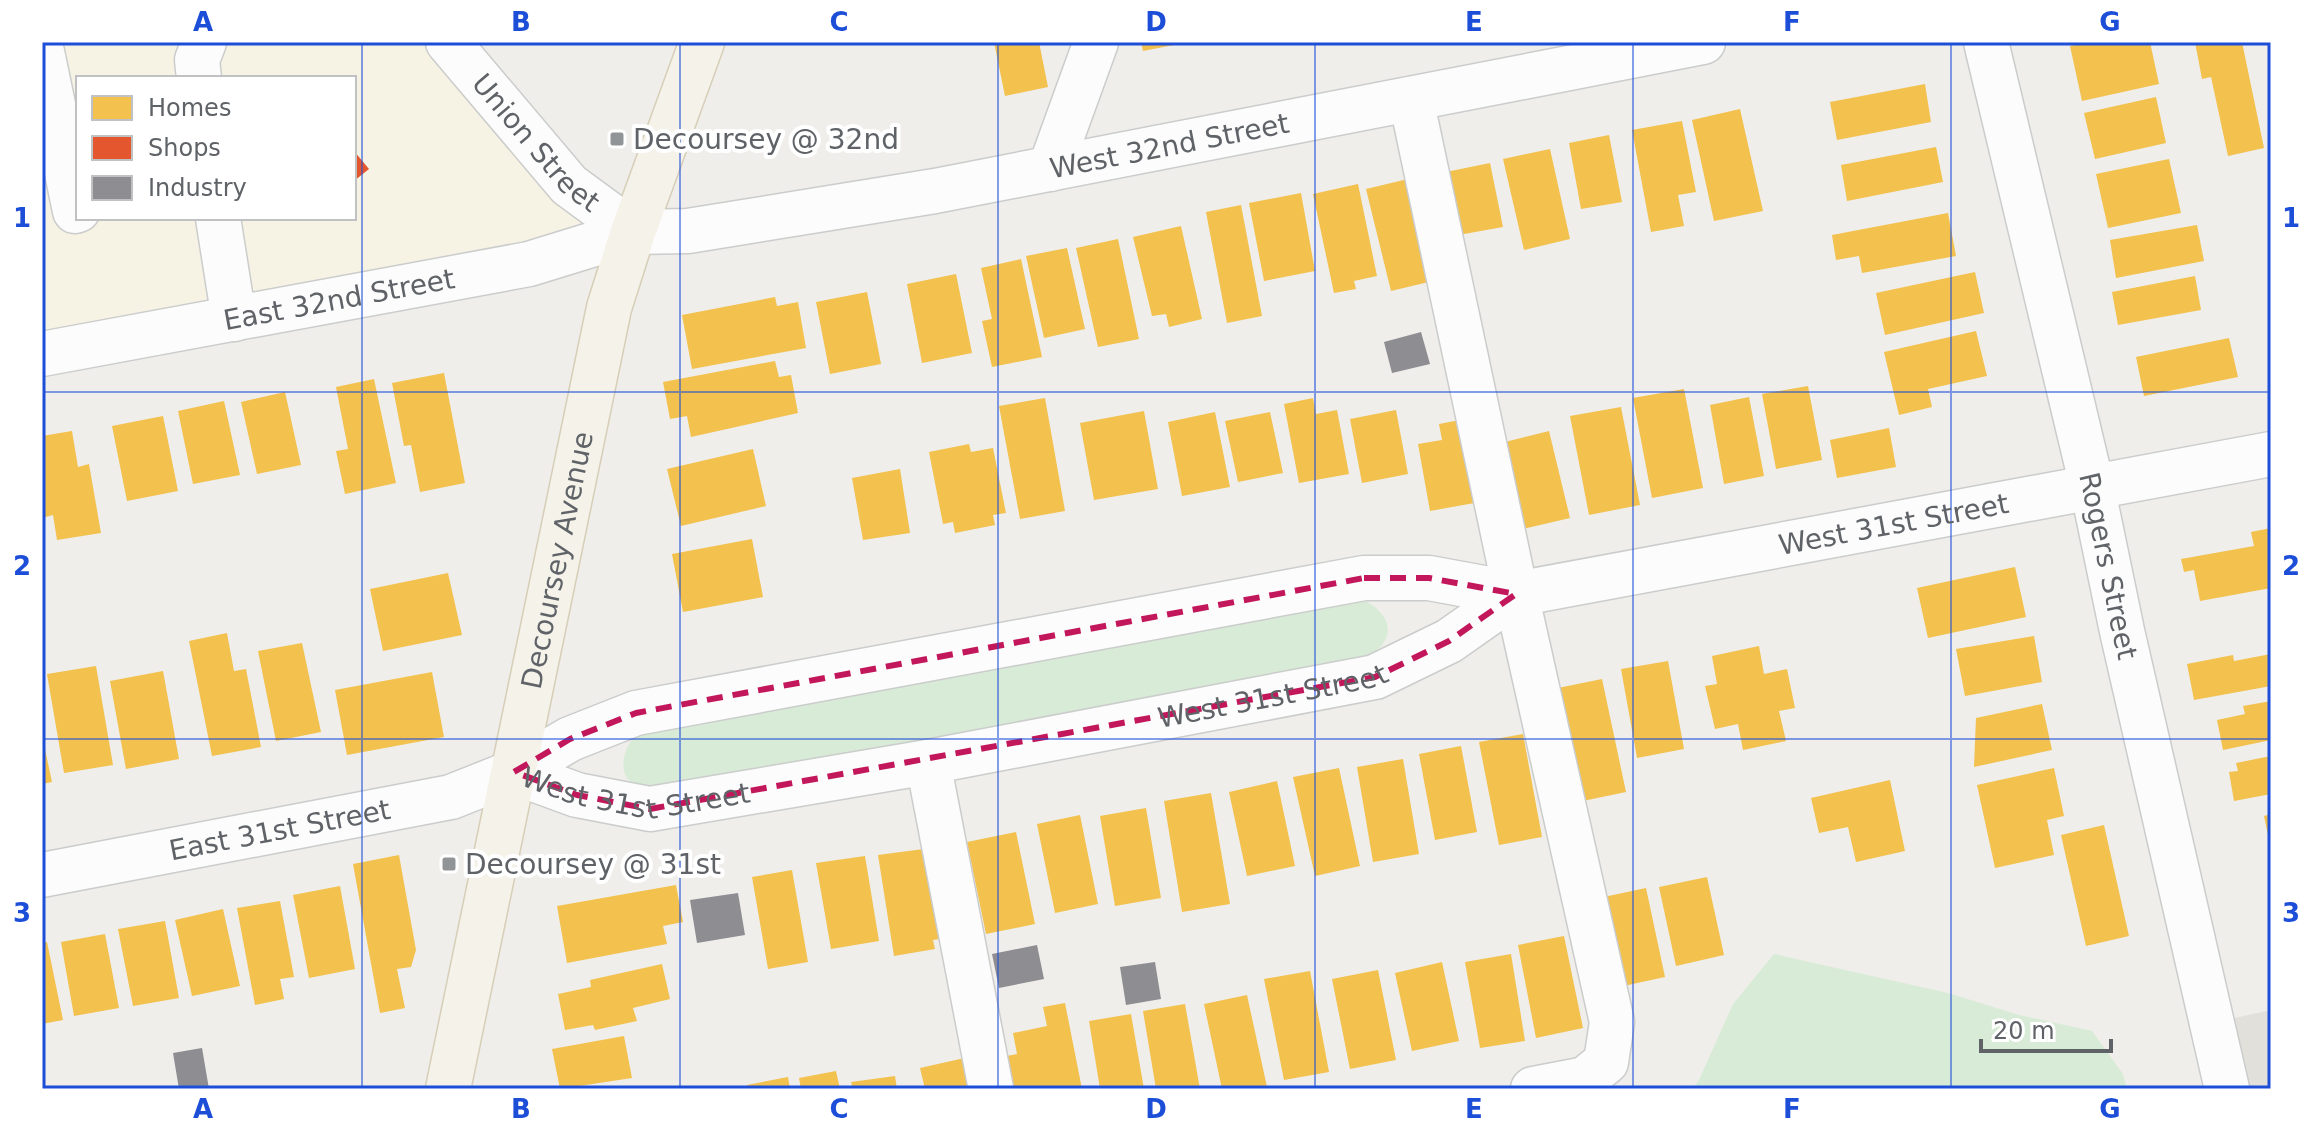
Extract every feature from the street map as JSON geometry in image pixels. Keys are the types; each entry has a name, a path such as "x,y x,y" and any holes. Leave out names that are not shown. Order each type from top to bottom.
{"main road":[{"name":"Decoursey Avenue","path":"448,1089 609,308 633,232 702,42"}],"street":[{"path":"199,76 197,60 204,42"},
{"name":"Union Street","path":"448,42 569,185 633,232"},
{"path":"1050,169 1096,42"},
{"name":"West 32nd Street","path":"633,232 688,231 935,191 1703,42"},
{"name":"Rogers Street","path":"1986,42 2092,486 2122,631 2227,1089"},
{"path":"42,52 76,211"},
{"path":"1411,99 1516,594 1612,1022 1606,1062 1585,1079 1533,1089"},
{"path":"218,220 234,319"},
{"name":"East 32nd Street","path":"42,354 529,264 633,232"},
{"name":"West 31st Street","path":"514,772 570,739 636,713 1364,578 1429,578 1516,594 2271,454"},
{"name":"West 31st Street","path":"514,772 577,795 650,809 928,762 1375,677 1449,641 1516,594"},
{"path":"928,762 991,1089"},
{"name":"East 31st Street","path":"42,875 451,797 514,772"}],"highlighted area":[{"path":"1364,578 1429,578 1516,594 1449,641 1375,677 650,809 577,795 514,772 570,739 636,713"}],"shaded area":[{"path":"42,42 448,42 633,232 42,354"},
{"path":"2271,1010 2271,1089 2227,1089 2212,1023"}],"green space":[{"path":"1360,598 1381,612 1388,629 1382,646 1361,660 665,790 633,783 625,774 626,751 631,741 647,729"},
{"path":"1774,954 1948,993 2019,1015 2092,1031 2123,1074 2127,1089 1692,1089 1733,1004"}],"building: Homes":[{"path":"994,42 1039,42 1048,87 1005,96"},
{"path":"1141,42 1184,42 1184,43 1143,51"},
{"path":"2090,42 2150,42 2159,84 2082,101 2070,46"},
{"path":"2195,42 2242,42 2264,148 2228,156 2211,77 2202,79"},
{"path":"1925,84 1931,122 1837,140 1830,102"},
{"path":"2156,97 2166,143 2095,159 2084,113"},
{"path":"1740,109 1763,211 1714,221 1692,120"},
{"path":"1682,121 1696,192 1678,195 1684,226 1651,232 1632,130"},
{"path":"1609,135 1622,202 1581,209 1569,143"},
{"path":"1936,147 1943,182 1847,201 1841,165"},
{"path":"1550,149 1570,239 1524,250 1503,159"},
{"path":"2169,159 2181,213 2108,228 2096,174"},
{"path":"1490,163 1503,227 1453,236 1441,173"},
{"path":"1412,178 1437,280 1391,291 1366,189"},
{"path":"1358,184 1377,276 1354,281 1356,289 1334,293 1313,194"},
{"path":"1301,193 1315,271 1264,281 1249,203"},
{"path":"1241,205 1262,316 1227,323 1206,212"},
{"path":"1948,213 1956,256 1862,273 1859,256 1836,260 1832,235"},
{"path":"2197,225 2204,261 2116,278 2110,240"},
{"path":"1181,226 1202,319 1169,327 1166,314 1152,316 1133,237"},
{"path":"1118,239 1139,339 1098,347 1076,248"},
{"path":"1067,248 1085,329 1044,338 1026,256"},
{"path":"1021,259 1042,357 992,367 982,321 992,319 981,268"},
{"path":"1975,272 1984,313 1885,335 1876,293"},
{"path":"956,274 972,353 922,363 907,284"},
{"path":"2195,276 2201,310 2118,325 2112,292"},
{"path":"867,292 881,364 830,374 816,302"},
{"path":"775,297 777,306 798,302 806,348 692,369 682,315"},
{"path":"1976,331 1987,376 1928,389 1932,407 1899,415 1884,352"},
{"path":"2229,338 2238,377 2144,396 2136,357"},
{"path":"775,361 779,377 791,375 798,413 691,437 687,416 670,419 663,382"},
{"path":"444,373 465,483 420,492 411,445 404,446 392,383"},
{"path":"374,379 396,483 345,494 336,451 348,449 336,387"},
{"path":"1808,386 1822,460 1776,469 1762,394"},
{"path":"1684,389 1703,488 1652,498 1633,398"},
{"path":"285,392 301,465 257,474 241,402"},
{"path":"1749,397 1764,476 1724,484 1710,405"},
{"path":"1045,398 1065,511 1020,519 999,406"},
{"path":"1313,398 1316,414 1337,410 1349,474 1299,483 1284,404"},
{"path":"224,401 240,475 193,484 178,411"},
{"path":"1621,407 1640,505 1589,515 1570,416"},
{"path":"1396,410 1408,474 1362,483 1350,419"},
{"path":"1144,411 1158,489 1094,500 1080,423"},
{"path":"1215,412 1230,487 1182,496 1168,422"},
{"path":"1270,412 1283,473 1238,482 1225,421"},
{"path":"163,416 178,491 127,501 112,426"},
{"path":"1465,419 1480,502 1430,511 1418,444 1442,440 1439,424"},
{"path":"1889,428 1896,467 1837,478 1830,440"},
{"path":"72,431 78,467 89,464 101,533 57,540 53,515 42,518 42,436"},
{"path":"1549,431 1570,518 1523,529 1501,443"},
{"path":"969,444 971,452 993,448 1006,513 993,515 995,525 955,533 953,522 943,524 929,452"},
{"path":"753,449 766,506 681,526 667,469"},
{"path":"900,469 910,533 863,540 852,478"},
{"path":"2271,528 2271,588 2200,601 2194,570 2184,572 2181,559 2254,546 2251,532"},
{"path":"752,539 763,597 683,612 672,554"},
{"path":"2015,567 2026,617 1928,638 1917,588"},
{"path":"448,573 462,635 383,651 370,589"},
{"path":"227,633 234,671 246,669 261,747 212,756 189,641"},
{"path":"2034,636 2042,682 1965,696 1956,649"},
{"path":"302,643 321,732 276,741 258,651"},
{"path":"1759,646 1764,674 1787,669 1795,708 1779,711 1786,741 1743,750 1738,724 1715,729 1705,686 1717,684 1712,656"},
{"path":"2271,654 2271,686 2194,700 2187,664 2233,655 2234,661"},
{"path":"1668,661 1684,749 1637,758 1621,669"},
{"path":"96,666 113,765 64,773 47,674"},
{"path":"163,671 179,759 126,769 110,681"},
{"path":"432,672 444,737 347,755 335,690"},
{"path":"1602,679 1626,792 1578,802 1553,689"},
{"path":"2271,701 2271,740 2223,750 2217,720 2245,714 2243,706"},
{"path":"2042,704 2052,750 1974,767 1976,718"},
{"path":"1523,734 1542,837 1499,845 1479,742"},
{"path":"42,735 52,782 42,784"},
{"path":"1461,746 1477,832 1435,840 1419,754"},
{"path":"2271,756 2271,794 2234,801 2229,772 2238,771 2236,763"},
{"path":"1403,759 1419,854 1373,862 1357,767"},
{"path":"1339,768 1360,866 1315,876 1293,777"},
{"path":"2054,768 2064,816 2047,820 2054,855 1995,868 1977,785"},
{"path":"1890,780 1905,851 1856,862 1848,827 1819,833 1811,798"},
{"path":"1277,781 1295,866 1247,876 1229,792"},
{"path":"1211,793 1230,904 1182,912 1164,801"},
{"path":"1146,808 1161,898 1115,906 1100,816"},
{"path":"2271,814 2271,845 2270,845 2264,816"},
{"path":"1080,815 1098,904 1055,913 1037,824"},
{"path":"2104,825 2129,936 2086,946 2061,835"},
{"path":"1016,832 1035,924 986,934 967,842"},
{"path":"931,848 946,938 933,940 935,949 894,956 878,855"},
{"path":"399,855 416,950 411,967 397,969 405,1008 380,1013 353,864"},
{"path":"865,856 879,941 831,949 816,863"},
{"path":"792,870 808,962 768,969 752,877"},
{"path":"1707,877 1724,955 1676,966 1659,887"},
{"path":"676,885 683,922 663,926 667,944 567,963 557,906"},
{"path":"340,886 355,969 309,978 293,895"},
{"path":"1646,888 1665,977 1619,987 1599,898"},
{"path":"280,901 294,977 280,979 284,999 255,1005 237,908"},
{"path":"223,909 240,986 192,996 175,920"},
{"path":"165,921 179,998 133,1006 118,929"},
{"path":"105,934 119,1008 74,1016 61,942"},
{"path":"1564,936 1583,1028 1536,1038 1518,945"},
{"path":"47,942 63,1020 42,1024 42,943"},
{"path":"1511,954 1525,1041 1480,1048 1465,962"},
{"path":"1442,962 1459,1041 1412,1051 1395,973"},
{"path":"662,964 670,999 633,1008 637,1021 595,1030 593,1025 565,1030 558,994 591,987 590,980"},
{"path":"1378,970 1396,1060 1350,1069 1332,979"},
{"path":"1310,971 1329,1072 1284,1080 1264,979"},
{"path":"1247,995 1267,1087 1222,1089 1204,1004"},
{"path":"1065,1003 1082,1089 1013,1089 1007,1056 1017,1054 1013,1033 1047,1026 1043,1007"},
{"path":"1185,1004 1200,1089 1156,1089 1143,1011"},
{"path":"1131,1014 1144,1089 1100,1089 1089,1021"},
{"path":"624,1036 632,1078 560,1089 552,1049"},
{"path":"969,1057 976,1089 925,1089 920,1068"},
{"path":"836,1071 840,1089 801,1089 799,1078"},
{"path":"895,1076 897,1089 853,1089 851,1082"},
{"path":"788,1077 790,1089 747,1089 747,1085"}],"building: Shops":[{"path":"356,153 369,169 356,179"}],"building: Industry":[{"path":"1421,332 1430,364 1392,373 1384,342"},
{"path":"738,893 745,935 697,943 690,900"},
{"path":"1037,945 1044,979 999,988 992,954"},
{"path":"1155,962 1161,999 1126,1005 1120,967"},
{"path":"202,1048 209,1089 179,1089 173,1053"}],"place":[{"name":"Decoursey @ 32nd","path":"617,139"},
{"name":"Decoursey @ 31st","path":"449,864"}]}
